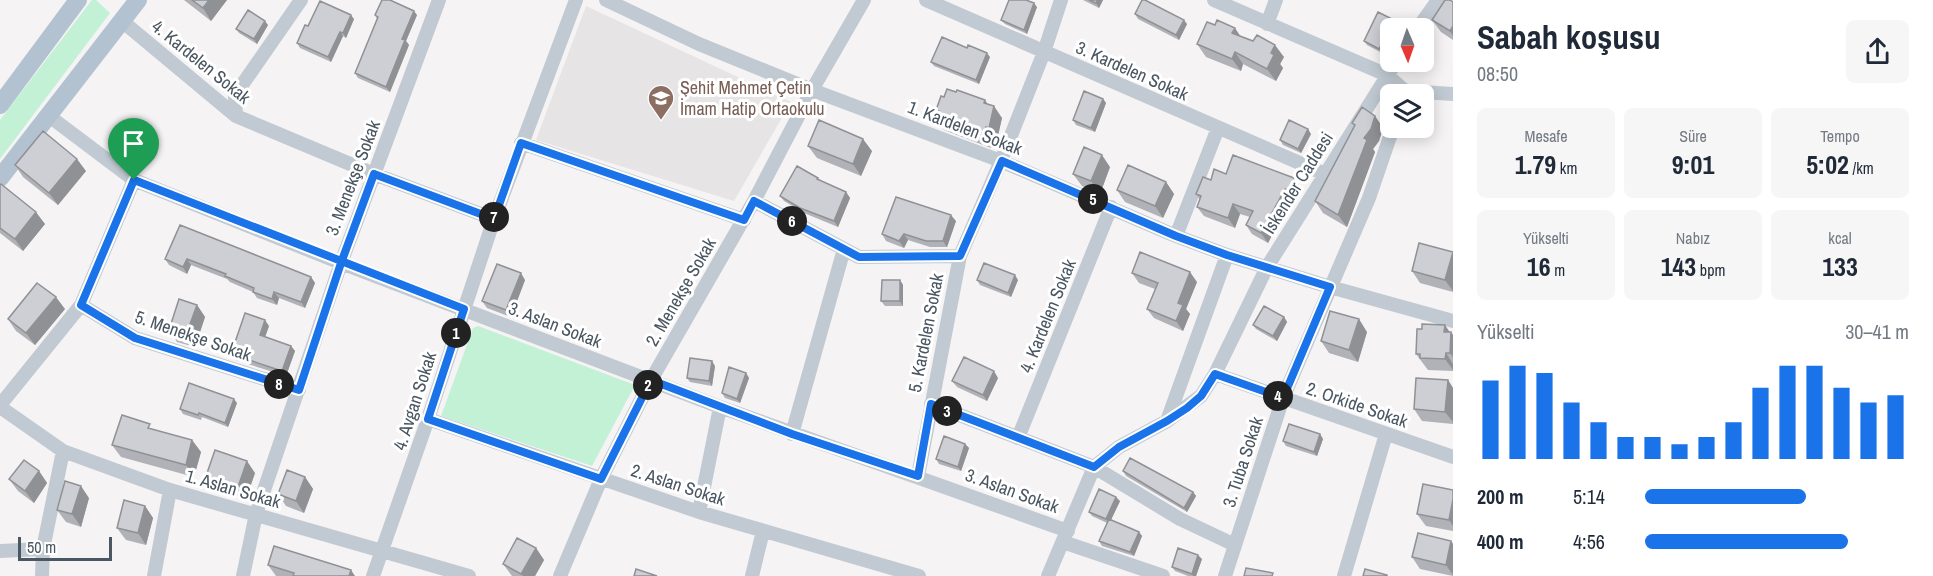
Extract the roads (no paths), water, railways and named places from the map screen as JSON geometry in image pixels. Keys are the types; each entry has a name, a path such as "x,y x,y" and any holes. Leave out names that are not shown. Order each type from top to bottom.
{"main road":[{"path":"0,105 78,0"},
{"path":"119,0 130,0"},
{"path":"0,178 138,0"}],"street":[{"path":"236,116 235,95 301,0"},
{"name":"3. Menekşe Sokak","path":"243,576 256,514 341,263 439,0"},
{"name":"4. Avgan Sokak","path":"373,576 494,219 576,0"},
{"name":"1. Kardelen Sokak","path":"606,0 699,44 812,90 1002,161 1176,236 1227,255 1330,287 1453,321"},
{"name":"2. Menekşe Sokak","path":"560,576 601,479 651,380 744,220 812,90 864,0"},
{"name":"3. Kardelen Sokak","path":"926,0 1325,174"},
{"name":"5. Kardelen Sokak","path":"918,476 960,256 1002,161 1044,52 1061,0"},
{"path":"1214,0 1387,75 1396,84"},
{"path":"1267,24 1275,0"},
{"path":"1425,18 1438,0"},
{"name":"4. Kardelen Sokak","path":"122,21 236,116 374,174 494,219"},
{"name":"İskender Caddesi","path":"1048,576 1094,467 1119,447 1167,421 1201,396 1215,374 1267,267 1389,72"},
{"path":"1434,94 1453,94"},
{"name":"3. Aslan Sokak","path":"49,116 134,180 341,263 720,407 792,434 918,476 1065,536 1146,573 1162,576"},
{"path":"1176,236 1218,128"},
{"name":"3. Tuba Sokak","path":"1225,576 1283,398 1369,198 1390,138"},
{"path":"521,143 744,220"},
{"path":"0,406 81,305 134,180"},
{"path":"754,201 859,257 960,256"},
{"name":"4. Kardelen Sokak","path":"1018,438 1111,207"},
{"path":"792,434 844,249"},
{"path":"1167,421 1227,255"},
{"name":"5. Menekşe Sokak","path":"81,305 135,338 299,390"},
{"name":"2. Orkide Sokak","path":"1215,374 1453,457"},
{"path":"931,404 1094,467 1180,519 1235,545"},
{"name":"1. Aslan Sokak","path":"0,406 63,451 170,490 469,576"},
{"path":"699,512 720,407"},
{"name":"2. Aslan Sokak","path":"428,419 699,512 919,576"},
{"path":"1344,576 1386,434"},
{"path":"42,576 43,549 63,451"},
{"path":"154,576 170,490"},
{"path":"752,576 764,531"},
{"path":"0,551 43,549"}],"place":[{"name":"Şehit Mehmet Çetin İmam Hatip Ortaokulu","path":"661,121"}]}
